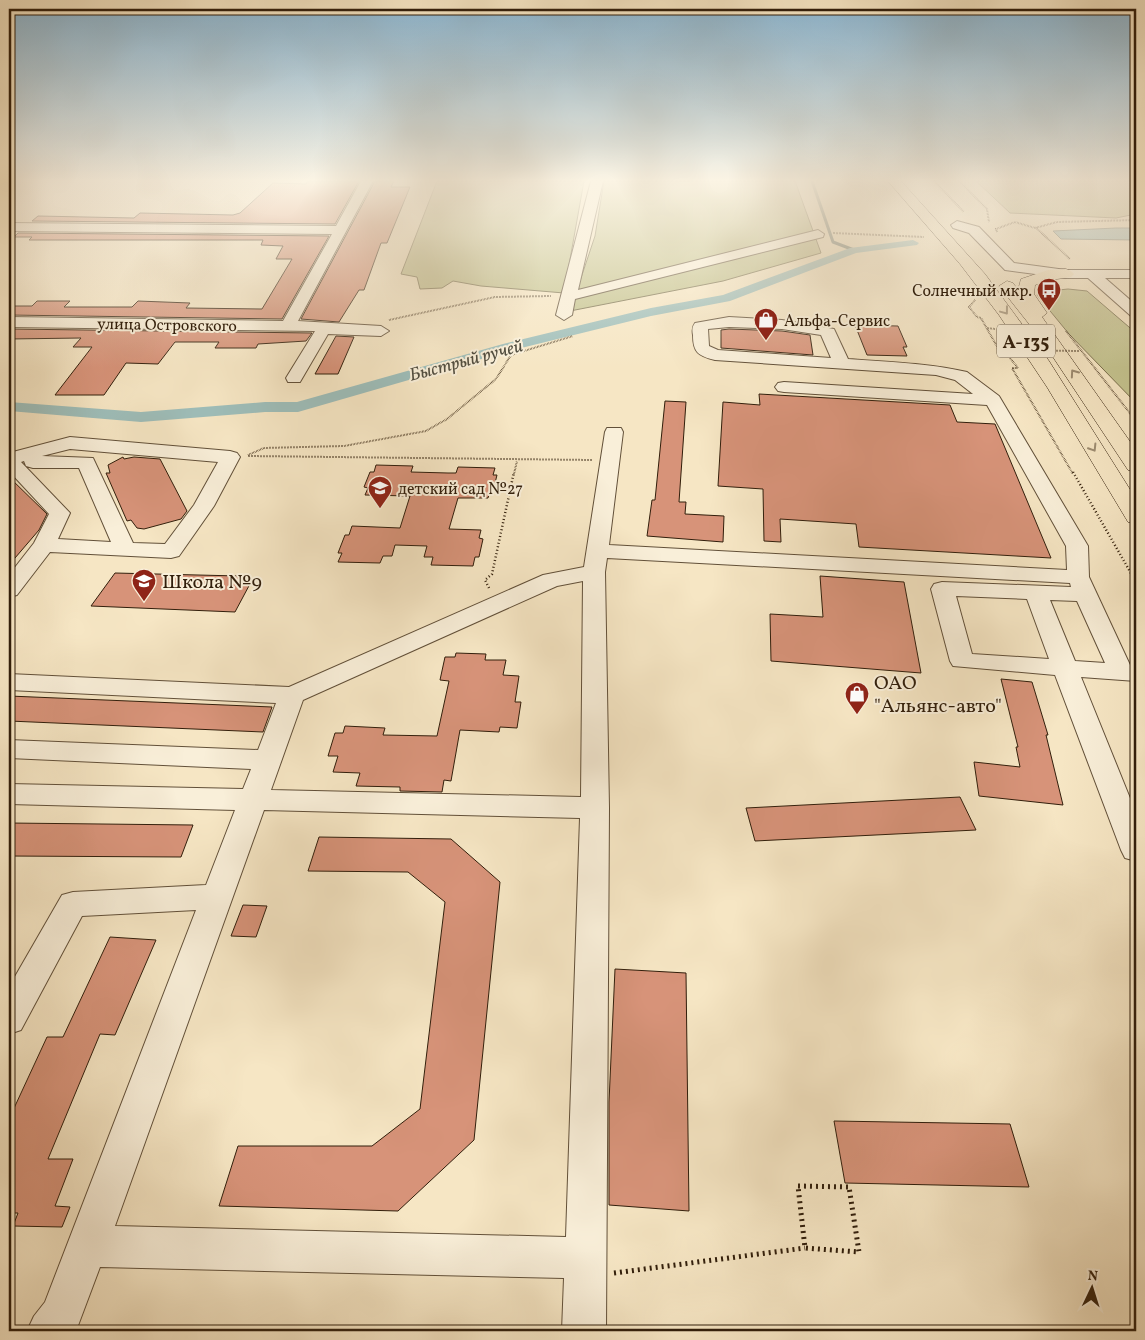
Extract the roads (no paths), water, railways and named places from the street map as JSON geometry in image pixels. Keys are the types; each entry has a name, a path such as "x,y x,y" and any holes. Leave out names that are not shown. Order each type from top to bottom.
{"highway":[{"name":"А-135","path":"951,244 1004,309 1031,348 1136,517"},
{"name":"А-135","path":"972,244 1042,328 1136,465"},
{"path":"1042,328 1043,320 1026,294 1028,282 1048,275 1080,274"}],"street":[{"path":"288,325 332,244"},
{"path":"564,316 582,244"},
{"path":"569,296 780,244"},
{"path":"986,244 1000,260 1010,267 1080,274 1136,274"},
{"path":"1080,274 1136,313"},
{"path":"841,363 828,332 806,326 715,321 700,326 701,348 715,355 944,372 961,376 993,400 1077,546 1082,585 1129,673"},
{"name":"улица Островского","path":"9,322 324,327 384,326"},
{"path":"294,378 324,327"},
{"path":"784,387 993,400"},
{"path":"584,1331 595,808 595,561 614,432"},
{"path":"9,460 70,443 230,456 204,506 172,551 44,545"},
{"path":"9,460 60,513 44,545 9,590"},
{"path":"9,460 86,462 125,549"},
{"path":"9,682 292,695 595,561 1082,585"},
{"path":"1082,585 1036,593 942,589 962,660 1129,673"},
{"path":"1036,593 1136,850"},
{"path":"49,1331 62,1316 292,695"},
{"path":"9,749 268,760"},
{"path":"9,794 595,808"},
{"path":"9,1020 73,904 217,897"},
{"path":"88,1246 585,1267"}],"waterway":[{"path":"837,244 854,250"},
{"name":"Быстрый ручей","path":"9,407 141,417 265,407 298,407 508,347 651,312 726,298 854,250 909,244"}],"place":[{"name":"Солнечный мкр.","path":"1049,311"},
{"name":"Альфа-Сервис","path":"766,341"},
{"name":"детский сад №27","path":"380,509"},
{"name":"Школа №9","path":"144,602"},
{"name":"ОАО \"Альянс-авто\"","path":"857,715"}]}
